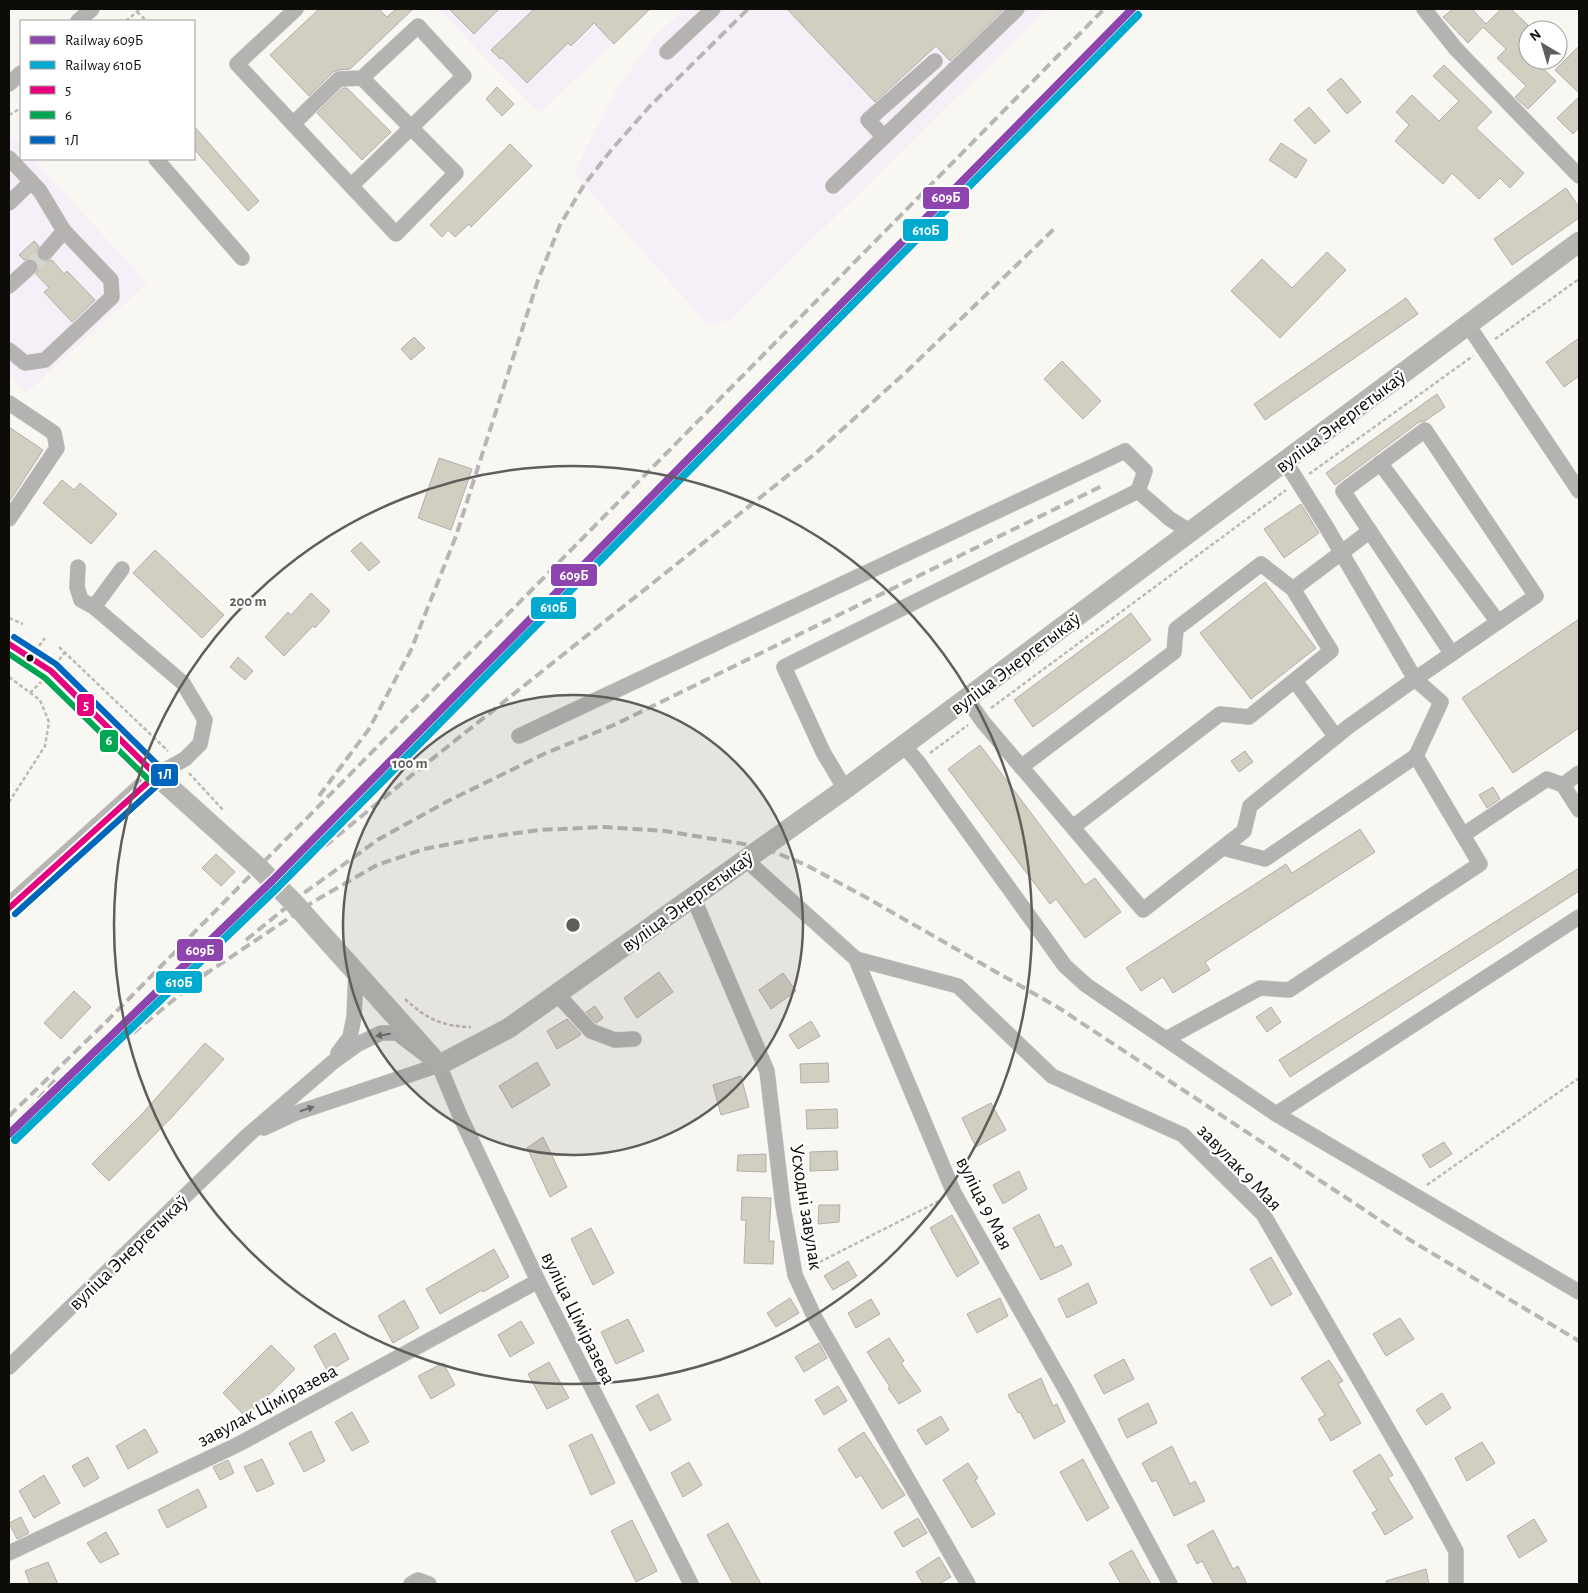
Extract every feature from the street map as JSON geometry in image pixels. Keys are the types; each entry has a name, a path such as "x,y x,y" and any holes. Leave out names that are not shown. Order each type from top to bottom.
{"main road":[{"name":"вуліца Энергетыкаў","path":"439,1065 509,1028 845,789 1579,242"},
{"path":"9,908 156,775 294,902 439,1065"}],"street":[{"path":"79,20 92,9"},
{"path":"296,9 237,64 396,234 456,173 362,78"},
{"path":"667,52 713,9"},
{"path":"833,186 1016,9"},
{"path":"1426,9 1456,49 1579,176"},
{"path":"293,124 339,79 362,78 418,26 464,76 351,186"},
{"path":"884,137 868,120 935,61"},
{"path":"9,84 20,74"},
{"path":"9,158 40,192 64,231 111,280 112,297 45,360 25,363 9,350"},
{"path":"157,160 242,258"},
{"path":"9,203 31,182"},
{"path":"45,253 64,231"},
{"path":"9,286 30,267"},
{"path":"1468,325 1579,491"},
{"path":"9,403 54,433 57,448 9,519"},
{"path":"967,699 1021,767 1144,910 1244,831 1250,806 1336,737 1415,679 1452,654 1536,596 1425,430 1343,491 1452,654"},
{"path":"519,736 1125,451 1144,471 1138,491 784,667 823,752 845,789"},
{"path":"1223,848 1265,859 1416,756 1441,702 1415,679 1285,461"},
{"path":"1380,464 1498,622"},
{"path":"1138,491 1170,519 1191,532"},
{"path":"1293,589 1370,531"},
{"path":"1021,767 1174,652 1176,628 1261,564 1293,589 1331,651 1249,717 1220,714 1073,827"},
{"path":"9,644 51,671 156,775 180,762 200,744 204,720 183,683 94,607 80,600 77,587 78,567"},
{"path":"94,607 122,569"},
{"path":"1294,681 1336,737"},
{"path":"904,746 918,762 1065,966 1086,985 1276,1114 1579,1292"},
{"path":"1166,1039 1260,988 1289,990 1480,864 1416,756"},
{"path":"1563,785 1579,773"},
{"path":"1463,835 1547,779 1563,785 1579,810"},
{"name":"вуліца 9 Мая","path":"746,860 856,958 954,1194 1067,1392 1170,1584"},
{"name":"Усходні завулак","path":"693,897 767,1071 783,1206 795,1274 815,1318 968,1584"},
{"path":"1276,1114 1579,917"},
{"name":"завулак 9 Мая","path":"856,958 958,986 1052,1076 1183,1135 1263,1214 1419,1483 1456,1551 1456,1584"},
{"path":"333,1062 350,1037 354,1017 356,971"},
{"path":"557,994 591,1031 614,1040 634,1039"},
{"path":"247,1136 333,1062 358,1044 381,1033 396,1033 439,1065"},
{"path":"247,1136 296,1112 439,1065"},
{"name":"вуліца Ціміразева","path":"439,1065 460,1116 538,1281 691,1584"},
{"name":"вуліца Энергетыкаў","path":"9,1367 247,1136"},
{"name":"завулак Ціміразева","path":"9,1553 239,1444 538,1281"},
{"path":"411,1584 418,1580 428,1584"}],"path":[{"path":"127,20 140,9"},
{"path":"137,12 145,20"},
{"path":"9,115 20,109"},
{"path":"918,762 1298,482 1579,279"},
{"path":"9,618 23,624"},
{"path":"59,647 180,762 227,814"},
{"path":"9,677 40,700 49,722 46,746 9,802"},
{"path":"399,992 423,1015 446,1025 477,1027"},
{"path":"1413,1195 1579,1078"},
{"path":"795,1274 954,1194"}],"shaded area":[{"path":"438,9 650,9 539,113"},
{"path":"684,9 1047,9 730,320 708,325 584,185 575,171 614,94 653,38"},
{"path":"13,136 20,145 20,160 34,160 147,283 26,393 9,375 9,140"}],"building":[{"path":"319,9 379,9 387,17 396,9 413,9 350,69 333,72 309,96 270,55"},
{"path":"449,9 499,9 474,34"},
{"path":"534,9 650,9 614,44 594,23 571,46 568,43 527,83 502,58 500,59 491,50"},
{"path":"787,9 1004,9 950,61 936,46 875,102"},
{"path":"1453,9 1472,9 1486,24 1501,9 1511,9 1523,20 1518,20 1518,70 1544,70 1556,81 1528,109 1515,97 1526,86 1497,58 1506,49 1483,27 1468,43 1443,17"},
{"path":"1579,46 1579,93 1555,70 1568,70 1568,57"},
{"path":"1444,65 1492,112 1476,128 1524,173 1510,188 1500,178 1479,199 1452,173 1443,184 1395,141 1409,125 1396,112 1412,95 1439,121 1459,101 1433,76"},
{"path":"1341,78 1361,102 1347,114 1327,90"},
{"path":"497,87 514,104 502,116 486,99"},
{"path":"343,88 347,88 391,132 362,160 317,113"},
{"path":"1579,97 1579,127 1573,134 1557,118"},
{"path":"1309,107 1330,131 1315,144 1294,120"},
{"path":"195,127 259,201 248,211 195,150"},
{"path":"1281,143 1307,160 1296,178 1269,160"},
{"path":"510,144 532,166 471,227 469,224 455,237 448,230 442,237 430,225"},
{"path":"1566,188 1579,207 1579,218 1512,265 1494,239"},
{"path":"34,241 39,246 36,252 39,260 44,262 52,260 64,274 67,271 95,300 72,322 44,292 49,288 36,274 39,269 37,261 32,258 24,260 19,255"},
{"path":"1327,252 1346,270 1280,338 1231,291 1262,259 1292,288"},
{"path":"1406,298 1418,314 1265,420 1254,404"},
{"path":"414,337 425,348 411,360 401,349"},
{"path":"1579,338 1579,376 1564,387 1546,362"},
{"path":"1062,361 1101,401 1083,419 1044,379"},
{"path":"1437,394 1445,407 1425,421 1419,422 1335,485 1326,473"},
{"path":"9,427 43,450 9,502"},
{"path":"439,458 472,469 451,530 418,518"},
{"path":"62,480 74,490 80,483 117,514 91,544 43,503"},
{"path":"1301,504 1319,533 1284,558 1264,529"},
{"path":"361,542 380,562 369,571 351,551"},
{"path":"155,550 224,615 202,638 133,573"},
{"path":"1265,582 1316,648 1251,699 1200,633"},
{"path":"311,593 330,611 315,628 313,626 284,656 265,637 288,612 291,615"},
{"path":"1131,613 1151,640 1033,727 1014,700"},
{"path":"1579,619 1579,728 1513,773 1462,698"},
{"path":"238,657 253,671 245,680 230,667"},
{"path":"980,745 1085,885 1095,878 1121,912 1085,938 1056,899 1050,904 948,769"},
{"path":"1245,751 1253,762 1239,772 1231,761"},
{"path":"1493,787 1500,799 1487,808 1479,795"},
{"path":"1360,829 1375,852 1205,962 1210,970 1173,993 1163,977 1141,991 1126,968 1286,864 1292,873"},
{"path":"216,854 235,872 221,886 202,868"},
{"path":"1579,868 1579,891 1290,1077 1279,1060"},
{"path":"659,972 673,992 637,1018 624,998"},
{"path":"783,973 796,991 771,1009 759,990"},
{"path":"74,991 91,1007 61,1039 44,1023"},
{"path":"595,1006 603,1018 596,1023 586,1012"},
{"path":"1271,1007 1281,1022 1267,1032 1256,1017"},
{"path":"567,1019 581,1034 557,1049 547,1031"},
{"path":"811,1021 820,1036 798,1049 789,1035"},
{"path":"205,1043 224,1059 172,1117 109,1181 92,1164 141,1115"},
{"path":"537,1062 550,1085 512,1108 499,1086"},
{"path":"828,1063 829,1082 801,1083 800,1064"},
{"path":"741,1076 749,1107 721,1115 713,1085"},
{"path":"991,1103 1006,1130 976,1147 962,1118"},
{"path":"837,1109 838,1128 807,1129 806,1110"},
{"path":"543,1137 567,1187 550,1197 527,1148"},
{"path":"1444,1142 1452,1154 1430,1168 1422,1155"},
{"path":"837,1151 838,1170 810,1171 810,1152"},
{"path":"766,1154 766,1172 737,1171 738,1155"},
{"path":"1019,1171 1027,1189 1003,1204 993,1185"},
{"path":"742,1197 771,1198 769,1241 774,1241 773,1264 744,1263 746,1220 741,1220"},
{"path":"819,1205 840,1205 839,1222 818,1224"},
{"path":"1039,1214 1055,1248 1062,1245 1072,1265 1041,1280 1013,1228"},
{"path":"952,1215 979,1263 957,1277 930,1228"},
{"path":"591,1228 614,1273 593,1285 571,1239"},
{"path":"494,1249 509,1277 440,1314 426,1289"},
{"path":"1271,1257 1292,1294 1271,1306 1250,1269"},
{"path":"848,1261 857,1276 833,1290 824,1276"},
{"path":"1088,1283 1097,1303 1067,1318 1058,1299"},
{"path":"790,1298 799,1313 776,1327 767,1313"},
{"path":"1000,1298 1008,1316 977,1333 967,1314"},
{"path":"871,1299 880,1314 856,1328 848,1313"},
{"path":"404,1300 419,1328 393,1343 378,1316"},
{"path":"1400,1318 1414,1339 1386,1356 1373,1334"},
{"path":"628,1319 644,1351 616,1364 601,1332"},
{"path":"521,1321 534,1343 510,1357 498,1335"},
{"path":"335,1333 349,1359 328,1372 314,1346"},
{"path":"889,1338 904,1361 901,1363 921,1391 899,1404 867,1352"},
{"path":"819,1343 827,1358 804,1372 795,1357"},
{"path":"271,1345 295,1369 246,1417 223,1393"},
{"path":"1124,1359 1134,1379 1104,1394 1094,1375"},
{"path":"1329,1360 1343,1381 1338,1384 1361,1423 1331,1441 1318,1419 1325,1415 1301,1378"},
{"path":"549,1362 569,1398 547,1409 528,1374"},
{"path":"443,1363 455,1385 431,1399 418,1376"},
{"path":"1041,1378 1053,1406 1057,1404 1065,1422 1034,1439 1020,1412 1018,1413 1008,1395"},
{"path":"838,1386 847,1401 824,1415 815,1400"},
{"path":"1442,1393 1451,1408 1426,1425 1416,1410"},
{"path":"658,1394 671,1420 650,1431 636,1406"},
{"path":"1148,1403 1157,1423 1127,1438 1118,1419"},
{"path":"352,1412 369,1442 352,1451 335,1422"},
{"path":"941,1416 949,1430 926,1445 917,1430"},
{"path":"145,1429 158,1452 128,1469 116,1446"},
{"path":"311,1431 325,1461 304,1472 289,1443"},
{"path":"864,1432 905,1495 882,1509 861,1475 856,1478 838,1449"},
{"path":"592,1434 615,1483 591,1495 569,1445"},
{"path":"1482,1442 1495,1463 1467,1481 1455,1458"},
{"path":"1172,1446 1190,1484 1195,1481 1205,1501 1174,1516 1156,1480 1152,1482 1142,1463"},
{"path":"1380,1454 1393,1475 1388,1478 1413,1518 1385,1535 1372,1513 1377,1510 1353,1471"},
{"path":"88,1457 99,1478 84,1487 72,1466"},
{"path":"262,1459 274,1484 257,1492 244,1467"},
{"path":"1083,1459 1109,1508 1087,1521 1060,1472"},
{"path":"228,1460 234,1473 220,1480 213,1467"},
{"path":"689,1462 702,1485 683,1497 671,1473"},
{"path":"968,1463 978,1478 975,1480 995,1514 972,1528 943,1480"},
{"path":"44,1475 60,1503 34,1518 19,1491"},
{"path":"198,1489 207,1507 167,1528 158,1510"},
{"path":"21,1517 29,1533 17,1539 9,1523"},
{"path":"918,1518 927,1533 903,1547 894,1532"},
{"path":"1534,1519 1547,1541 1519,1558 1507,1536"},
{"path":"632,1520 657,1571 636,1582 611,1531"},
{"path":"728,1523 761,1584 733,1584 707,1535"},
{"path":"1213,1530 1233,1569 1238,1566 1247,1584 1214,1584 1202,1561 1197,1564 1187,1545"},
{"path":"106,1532 119,1554 100,1563 87,1543"},
{"path":"1132,1550 1151,1584 1121,1584 1109,1563"},
{"path":"939,1557 951,1577 939,1584 923,1584 916,1572"},
{"path":"48,1562 58,1584 30,1584 25,1571"},
{"path":"1426,1569 1429,1584 1386,1584 1386,1581"}],"tunnel":[{"path":"30,267 45,253"}],"railway":[{"path":"319,796 369,729 411,650 456,536 538,280 560,225 584,185 612,149 650,106 748,9"},
{"path":"9,1116 107,1021 1104,9"},
{"path":"325,846 816,453 905,373 1056,227"},
{"path":"246,940 304,893 379,839 448,801 544,754 616,724 1102,486"},
{"path":"204,975 313,902 377,865 424,849 481,838 539,830 603,827 665,831 762,847 806,865 869,899 1059,1008 1410,1240 1579,1341"},
{"path":"133,1033 209,971"},
{"path":"9,1133 56,1079"}],"rail line":[{"name":"609Б","path":"9,1134 272,881 1132,9"},
{"name":"610Б","path":"15,1140 278,887 1138,15"}],"transit line":[{"name":"1Л","path":"14,637 56,664 162,769 165,775 162,781 15,914"},
{"name":"5","path":"9,644 51,671 156,775"},
{"name":"6","path":"9,654 45,678 150,781"},
{"name":"5","path":"9,908 156,775"},
{"name":"6","path":"15,914 162,781"}]}
